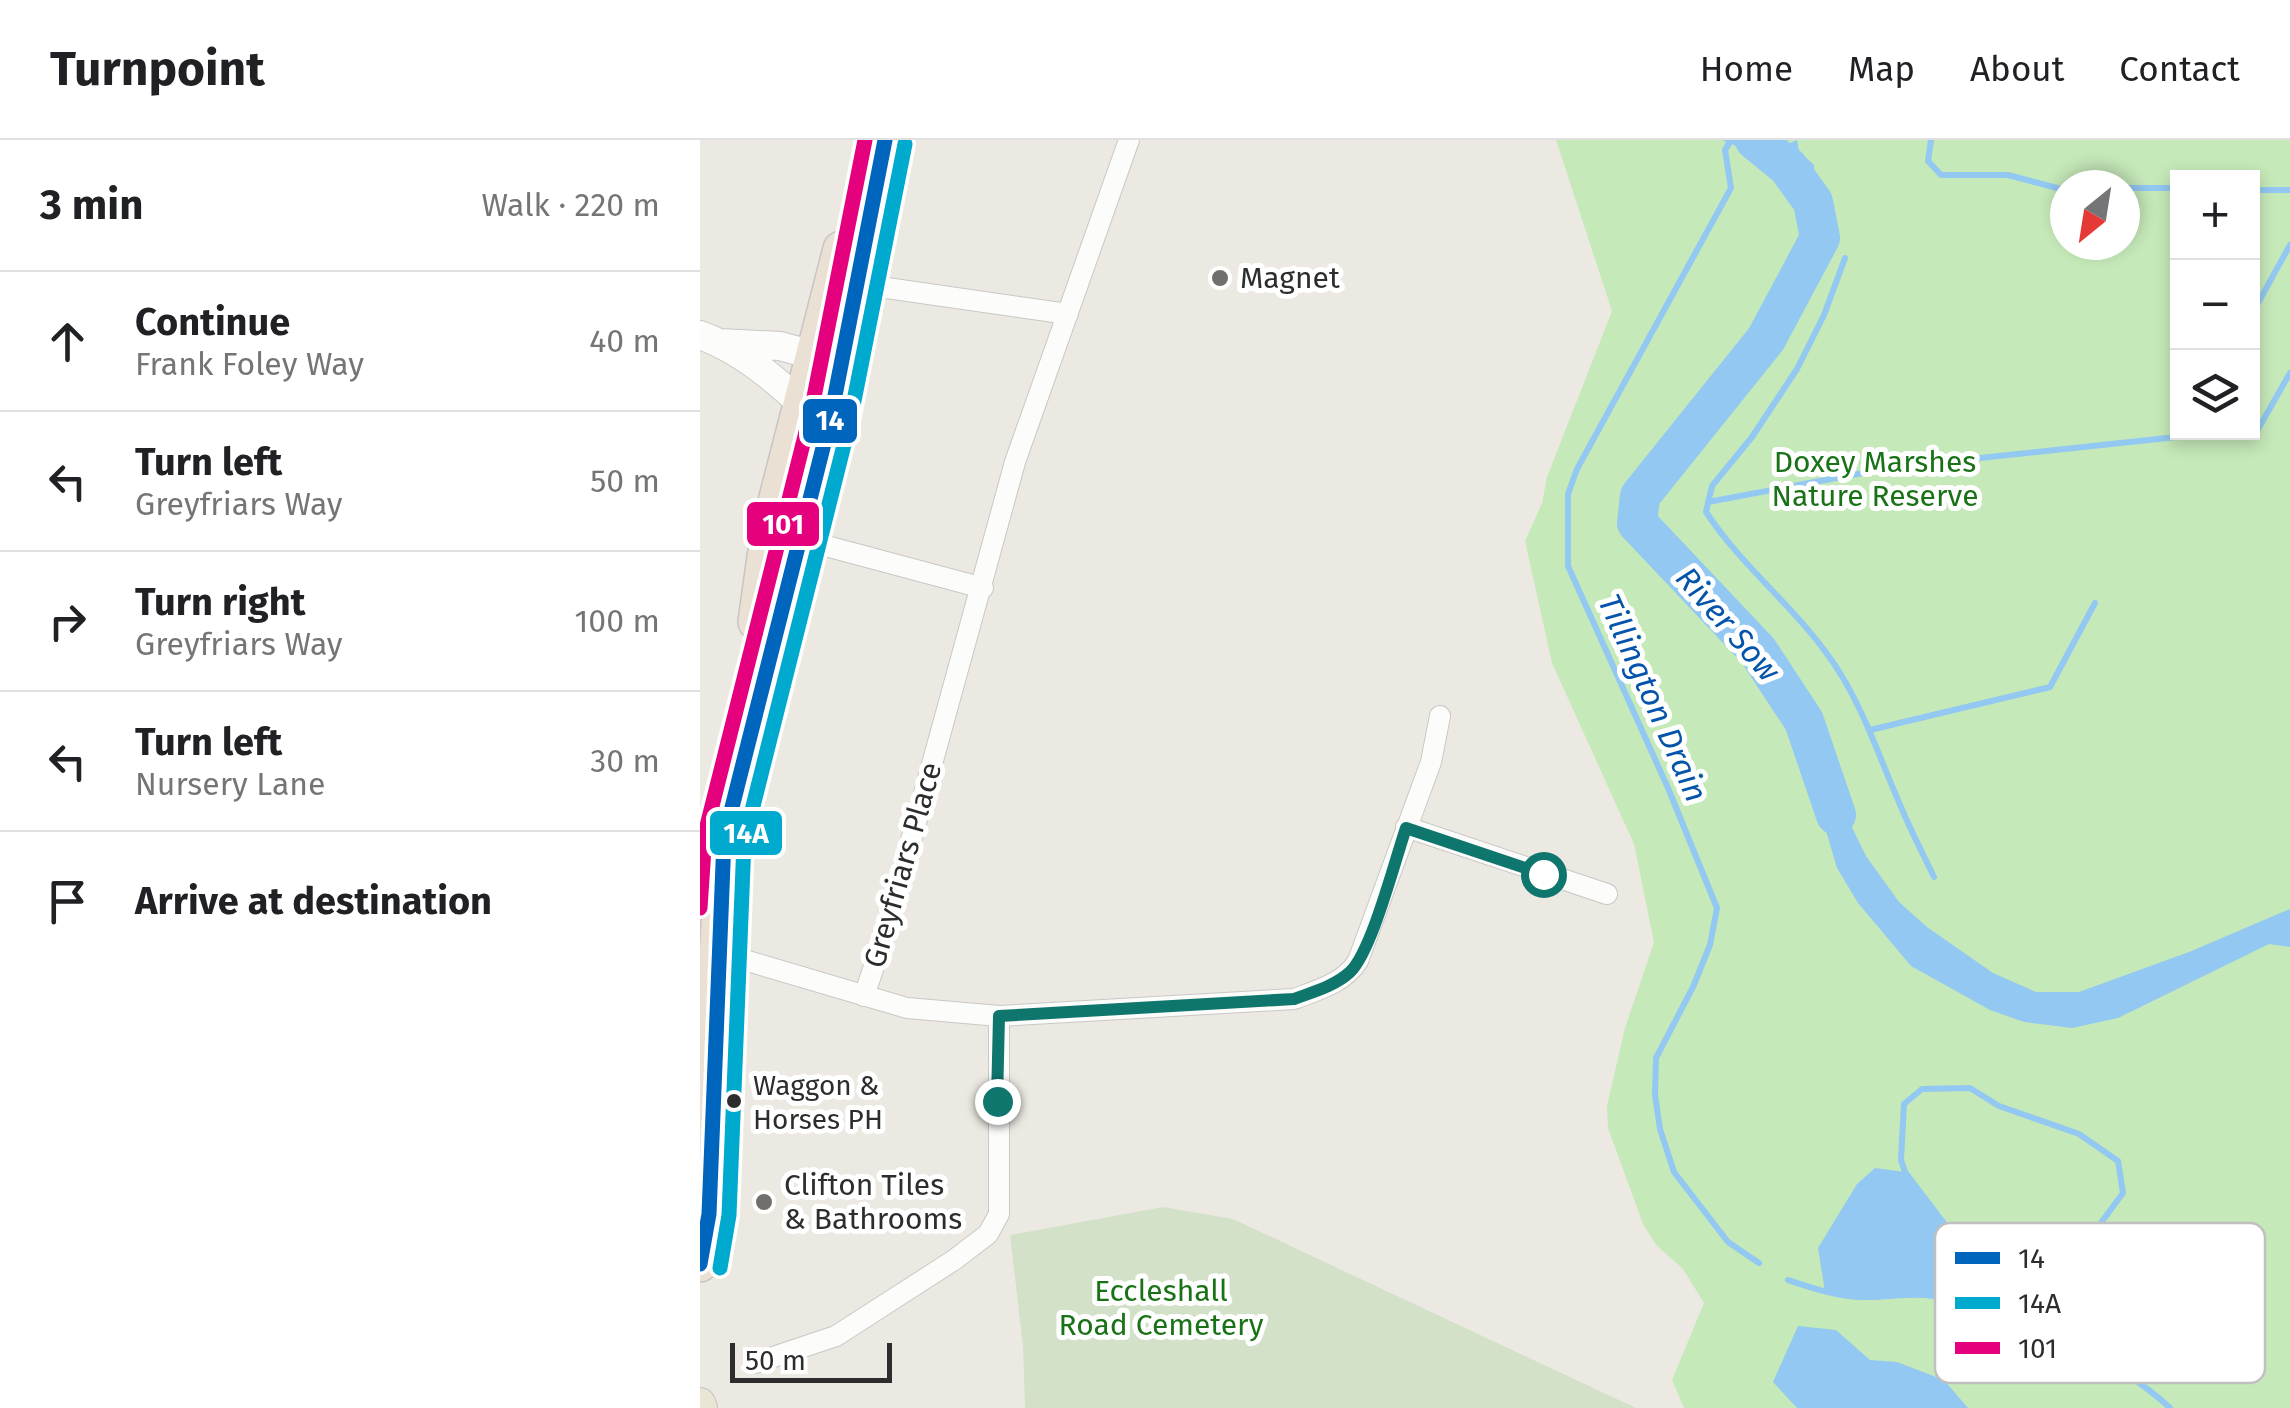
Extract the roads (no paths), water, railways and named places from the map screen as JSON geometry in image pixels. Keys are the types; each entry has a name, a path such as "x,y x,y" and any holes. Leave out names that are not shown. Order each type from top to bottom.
{"highway":[{"path":"700,1264 709,1214 708,969 724,838 800,540 829,360 836,278 860,140"},
{"path":"700,872 760,607 770,529 798,416 829,360 859,284 885,140"}],"street":[{"name":"Greyfriars Place","path":"708,969 741,960 864,996 887,928 1015,462 1129,140"},
{"path":"859,284 1068,314"},
{"path":"710,339 780,346 829,360"},
{"path":"710,339 771,376 798,416"},
{"path":"800,540 983,588"},
{"path":"864,996 907,1008 999,1016 1294,999 1336,982 1352,970 1366,944 1432,762 1440,716"},
{"path":"1406,828 1608,894"},
{"path":"756,1363 836,1336 988,1234 999,1214 999,1016"}],"water":[{"path":"1723,140 1780,140 1788,144 1797,140 1799,151 1814,165 1813,202 1784,191 1768,166 1732,144 1727,153 1722,150 1726,142"},
{"path":"1820,762 1866,856 1899,902 1927,927 1993,973 2036,992 2079,992 2189,952 2290,909 2290,947 2269,944 2118,1018 2072,1028 2024,1022 1990,1010 1911,966 1858,903 1837,868 1824,824"},
{"path":"1875,1168 1905,1172 1944,1223 1935,1223 1935,1296 1863,1298 1825,1292 1818,1248 1857,1184"},
{"path":"1798,1326 1836,1330 1870,1360 1897,1362 1935,1377 1935,1383 1947,1383 1968,1408 1797,1408 1773,1382"}],"waterway":[{"name":"Tillington Drain","path":"1731,140 1725,150 1731,188 1577,469 1568,494 1568,566 1668,788 1717,908 1710,945 1693,987 1656,1058 1655,1095 1660,1129 1674,1172 1728,1242 1759,1263"},
{"name":"River Sow","path":"1755,140 1788,167 1813,202 1820,238 1766,339 1640,496 1637,523 1758,651 1804,721 1836,815"},
{"path":"1931,140 1928,161 1941,175 2008,175 2050,186"},
{"path":"2140,188 2170,188"},
{"path":"2260,190 2290,190"},
{"path":"2260,299 2290,245"},
{"path":"1845,258 1824,315 1797,369 1752,437 1712,486 1706,512 1809,631 1840,673 1934,877"},
{"path":"2260,426 2290,373"},
{"path":"1708,502 1895,467 2170,438"},
{"path":"1870,730 2050,687 2095,603"},
{"path":"1970,1088 1999,1106 2079,1134 2118,1161 2123,1193 2101,1223"},
{"path":"1944,1223 1905,1172 1901,1160 1904,1104 1922,1089 1970,1088"},
{"name":"Tillington Drain","path":"1788,1280 1845,1295 1935,1297"},
{"name":"Tillington Drain","path":"2138,1383 2170,1408"}],"place":[{"name":"Magnet","path":"1220,278"},
{"name":"Waggon & Horses PH","path":"734,1101"},
{"name":"Clifton Tiles & Bathrooms","path":"764,1202"}],"park label":[{"name":"Doxey Marshes Nature Reserve","path":"1875,479"},
{"name":"Eccleshall Road Cemetery","path":"1161,1308"}]}
